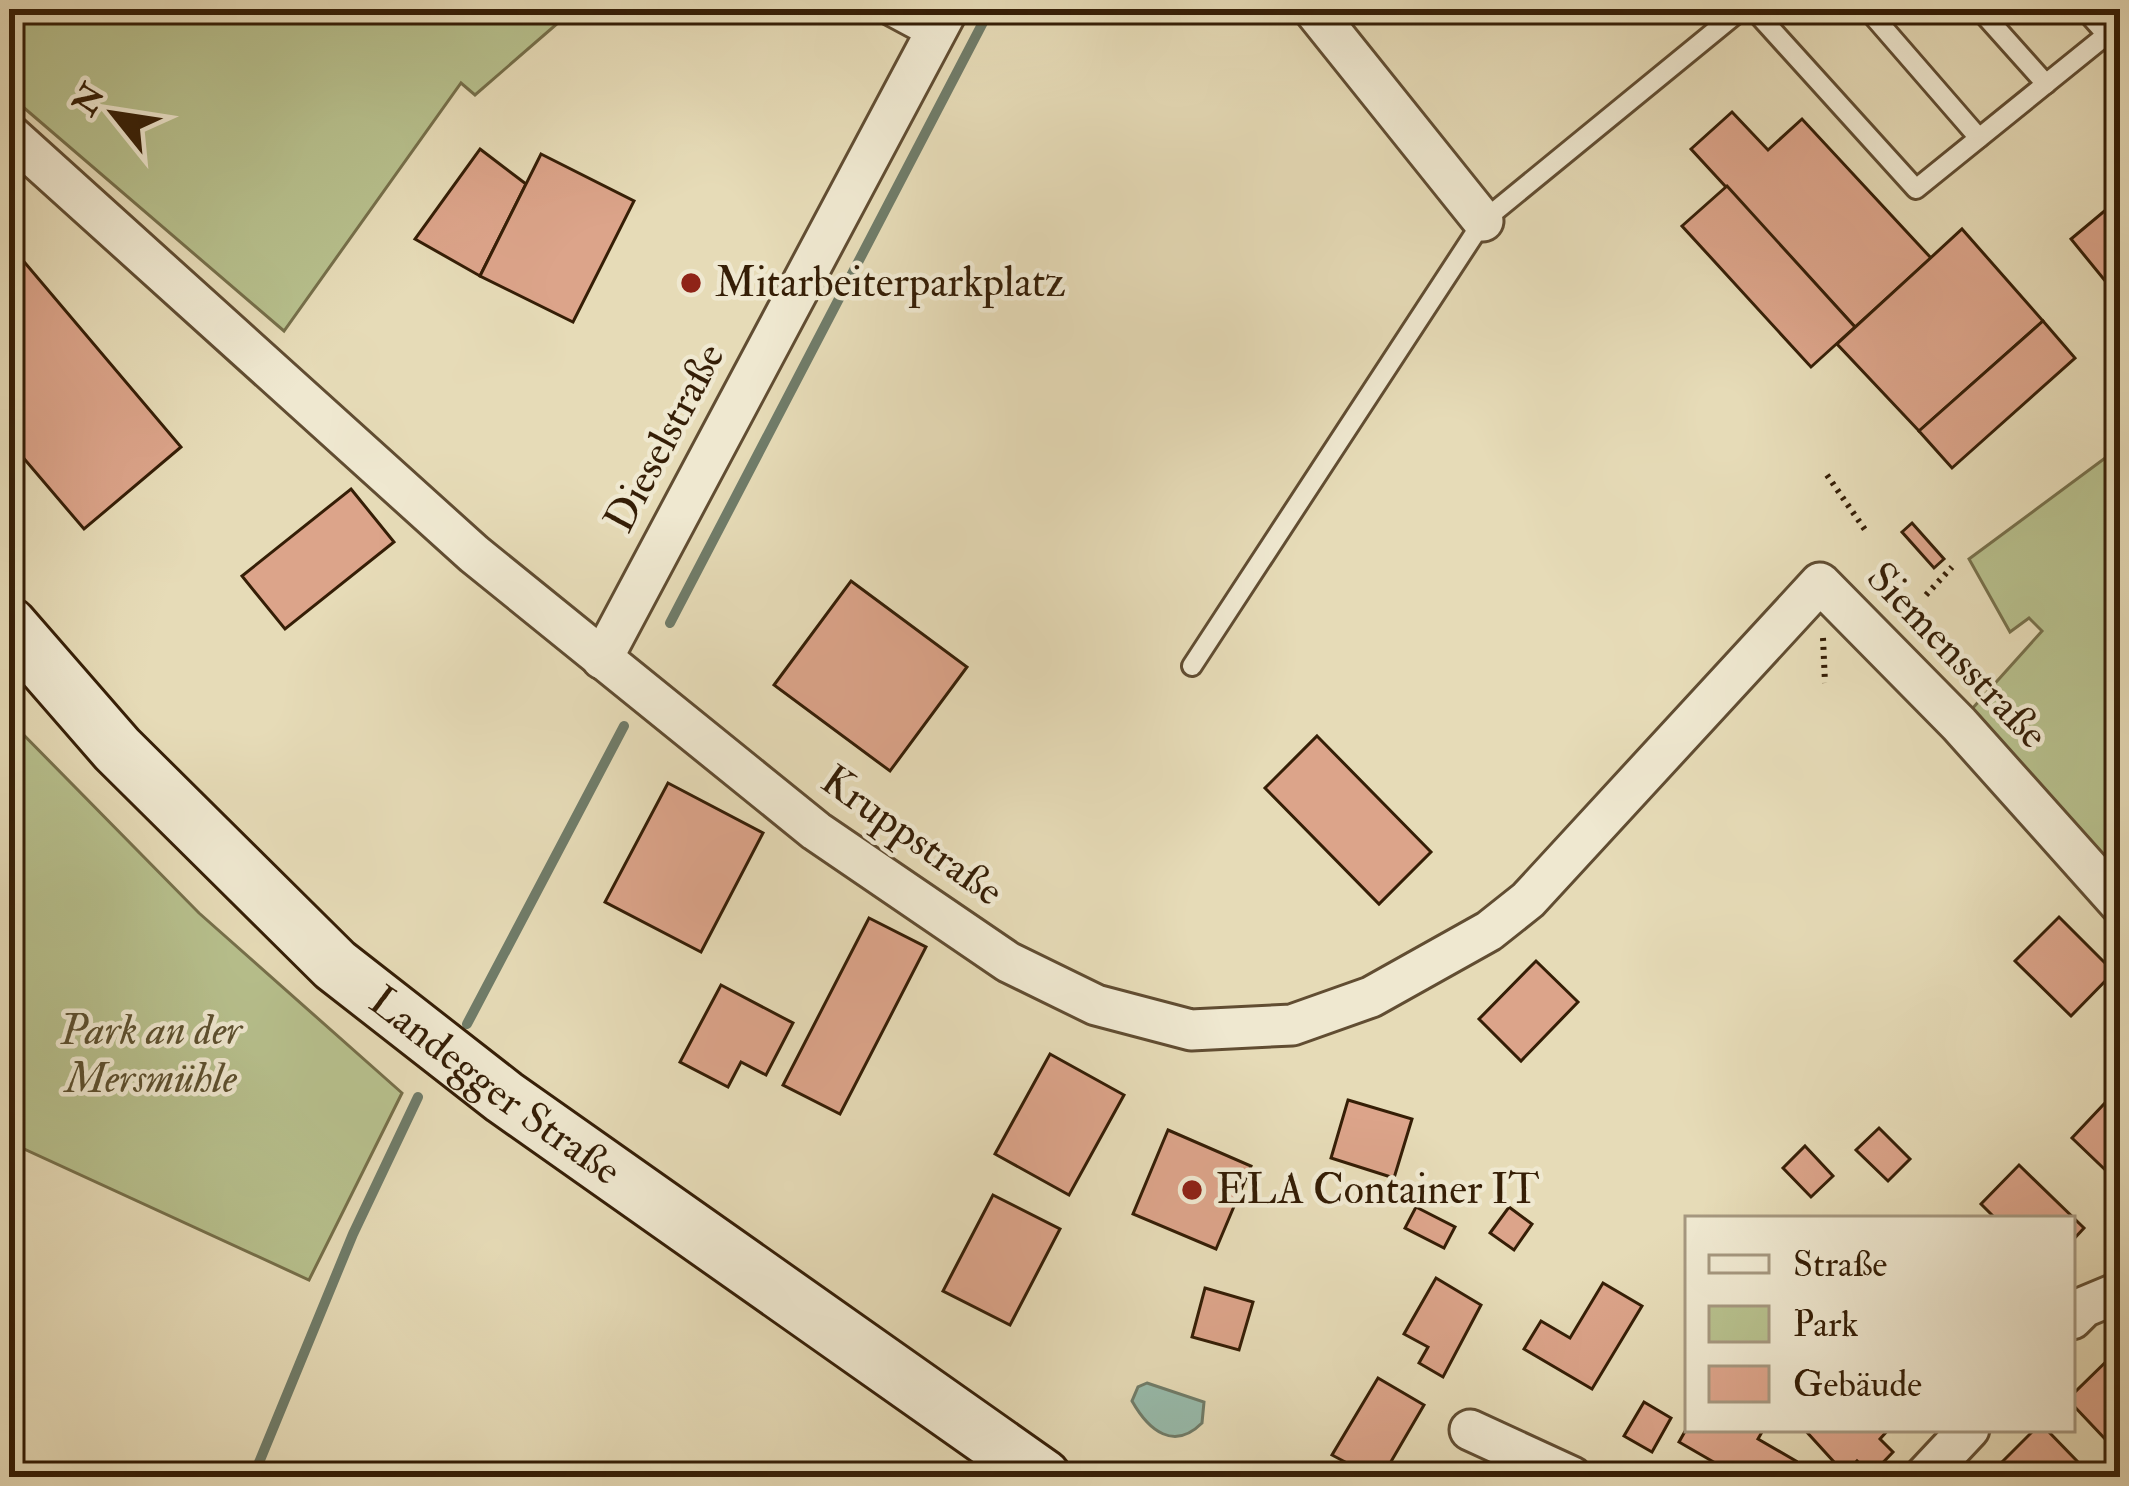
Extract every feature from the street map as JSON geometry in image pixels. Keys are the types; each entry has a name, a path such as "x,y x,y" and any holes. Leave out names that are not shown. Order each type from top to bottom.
{"main road":[{"name":"Landegger Straße","path":"9,625 117,749 335,965 504,1097 1043,1477"}],"street":[{"path":"1313,9 1483,221"},
{"name":"Dieselstraße","path":"602,658 940,24"},
{"name":"Kruppstraße","path":"9,134 474,554 817,831 1008,962 1096,1005 1192,1030 1292,1025 1371,998 1489,931 1528,900 1820,583"},
{"name":"Siemensstraße","path":"1820,583 1959,724 2120,904"},
{"path":"2075,1316 2084,1307 2120,1292"},
{"path":"1471,1430 1572,1477"},
{"path":"1924,1477 1966,1432"}],"lane":[{"path":"877,9 940,24"},
{"path":"1192,667 1483,221 1742,9"},
{"path":"1754,9 1916,189 2113,29 2084,9"},
{"path":"1867,9 1979,138"},
{"path":"1979,9 2045,84"}],"path":[{"path":"1827,476 1868,534"},
{"path":"1926,595 1952,568"}],"green space":[{"path":"9,9 560,9 566,16 475,95 461,83 284,331 9,95"},
{"path":"2120,447 2120,875 1971,710 2042,631 2029,618 2010,632 1969,559"},
{"name":"Park an der Mersmühle","path":"9,720 199,913 402,1093 309,1280 9,1142"}],"shaded area":[{"path":"1147,1383 1204,1402 1202,1423 1182,1436 1154,1429 1132,1401 1138,1387"}],"building":[{"path":"1732,112 1768,150 1802,119 1931,258 1855,327 1691,149"},
{"path":"480,149 526,184 480,276 415,239"},
{"path":"541,154 634,201 573,322 480,276"},
{"path":"1727,186 1855,327 1811,367 1682,226"},
{"path":"2120,198 2120,299 2071,239"},
{"path":"1962,229 2043,321 1919,431 1837,344"},
{"path":"9,244 181,447 84,529 9,441"},
{"path":"2043,321 2075,358 1952,468 1919,431"},
{"path":"351,489 394,542 285,629 242,576"},
{"path":"1912,523 1944,559 1934,568 1902,532"},
{"path":"851,581 967,667 890,771 774,685"},
{"path":"1317,736 1431,852 1379,904 1265,788"},
{"path":"668,783 763,833 701,952 605,902"},
{"path":"2059,917 2114,972 2071,1016 2015,961"},
{"path":"869,918 926,947 840,1114 783,1085"},
{"path":"1536,961 1578,1002 1521,1061 1479,1019"},
{"path":"721,985 793,1023 766,1075 741,1062 728,1087 680,1062"},
{"path":"1050,1054 1124,1095 1069,1195 995,1154"},
{"path":"2120,1087 2120,1184 2072,1138"},
{"path":"1348,1100 1412,1119 1394,1178 1331,1158"},
{"path":"1879,1128 1910,1159 1888,1181 1856,1150"},
{"name":"ELA Container IT","path":"1168,1130 1251,1166 1216,1249 1133,1214"},
{"path":"1805,1146 1833,1176 1811,1197 1783,1168"},
{"path":"2019,1165 2072,1216 1993,1216 1981,1204"},
{"path":"993,1195 1060,1229 1010,1325 943,1291"},
{"path":"1416,1207 1455,1227 1444,1248 1405,1228"},
{"path":"1509,1207 1532,1224 1514,1250 1490,1233"},
{"path":"1436,1278 1481,1305 1443,1377 1419,1363 1428,1347 1404,1334"},
{"path":"1603,1283 1642,1306 1592,1389 1524,1349 1541,1321 1570,1338"},
{"path":"1205,1288 1253,1302 1239,1350 1192,1337"},
{"path":"2120,1348 2120,1430 2108,1442 2075,1407 2075,1392"},
{"path":"1378,1378 1424,1405 1382,1477 1342,1477 1349,1464 1332,1455"},
{"path":"1644,1402 1671,1418 1652,1452 1624,1436"},
{"path":"1685,1431 1762,1432 1758,1439 1796,1461 1786,1477 1719,1477 1724,1468 1679,1442"},
{"path":"1807,1432 1886,1432 1880,1439 1893,1452 1871,1475 1857,1461 1845,1474"},
{"path":"2032,1432 2049,1432 2077,1461 2068,1470 2075,1477 2012,1477 2000,1464"}],"waterway":[{"path":"670,623 990,9"},
{"path":"467,1024 624,726"},
{"path":"253,1477 353,1234 418,1097"}],"place":[{"name":"Mitarbeiterparkplatz","path":"691,283"},
{"name":"ELA Container IT","path":"1192,1190"}]}
